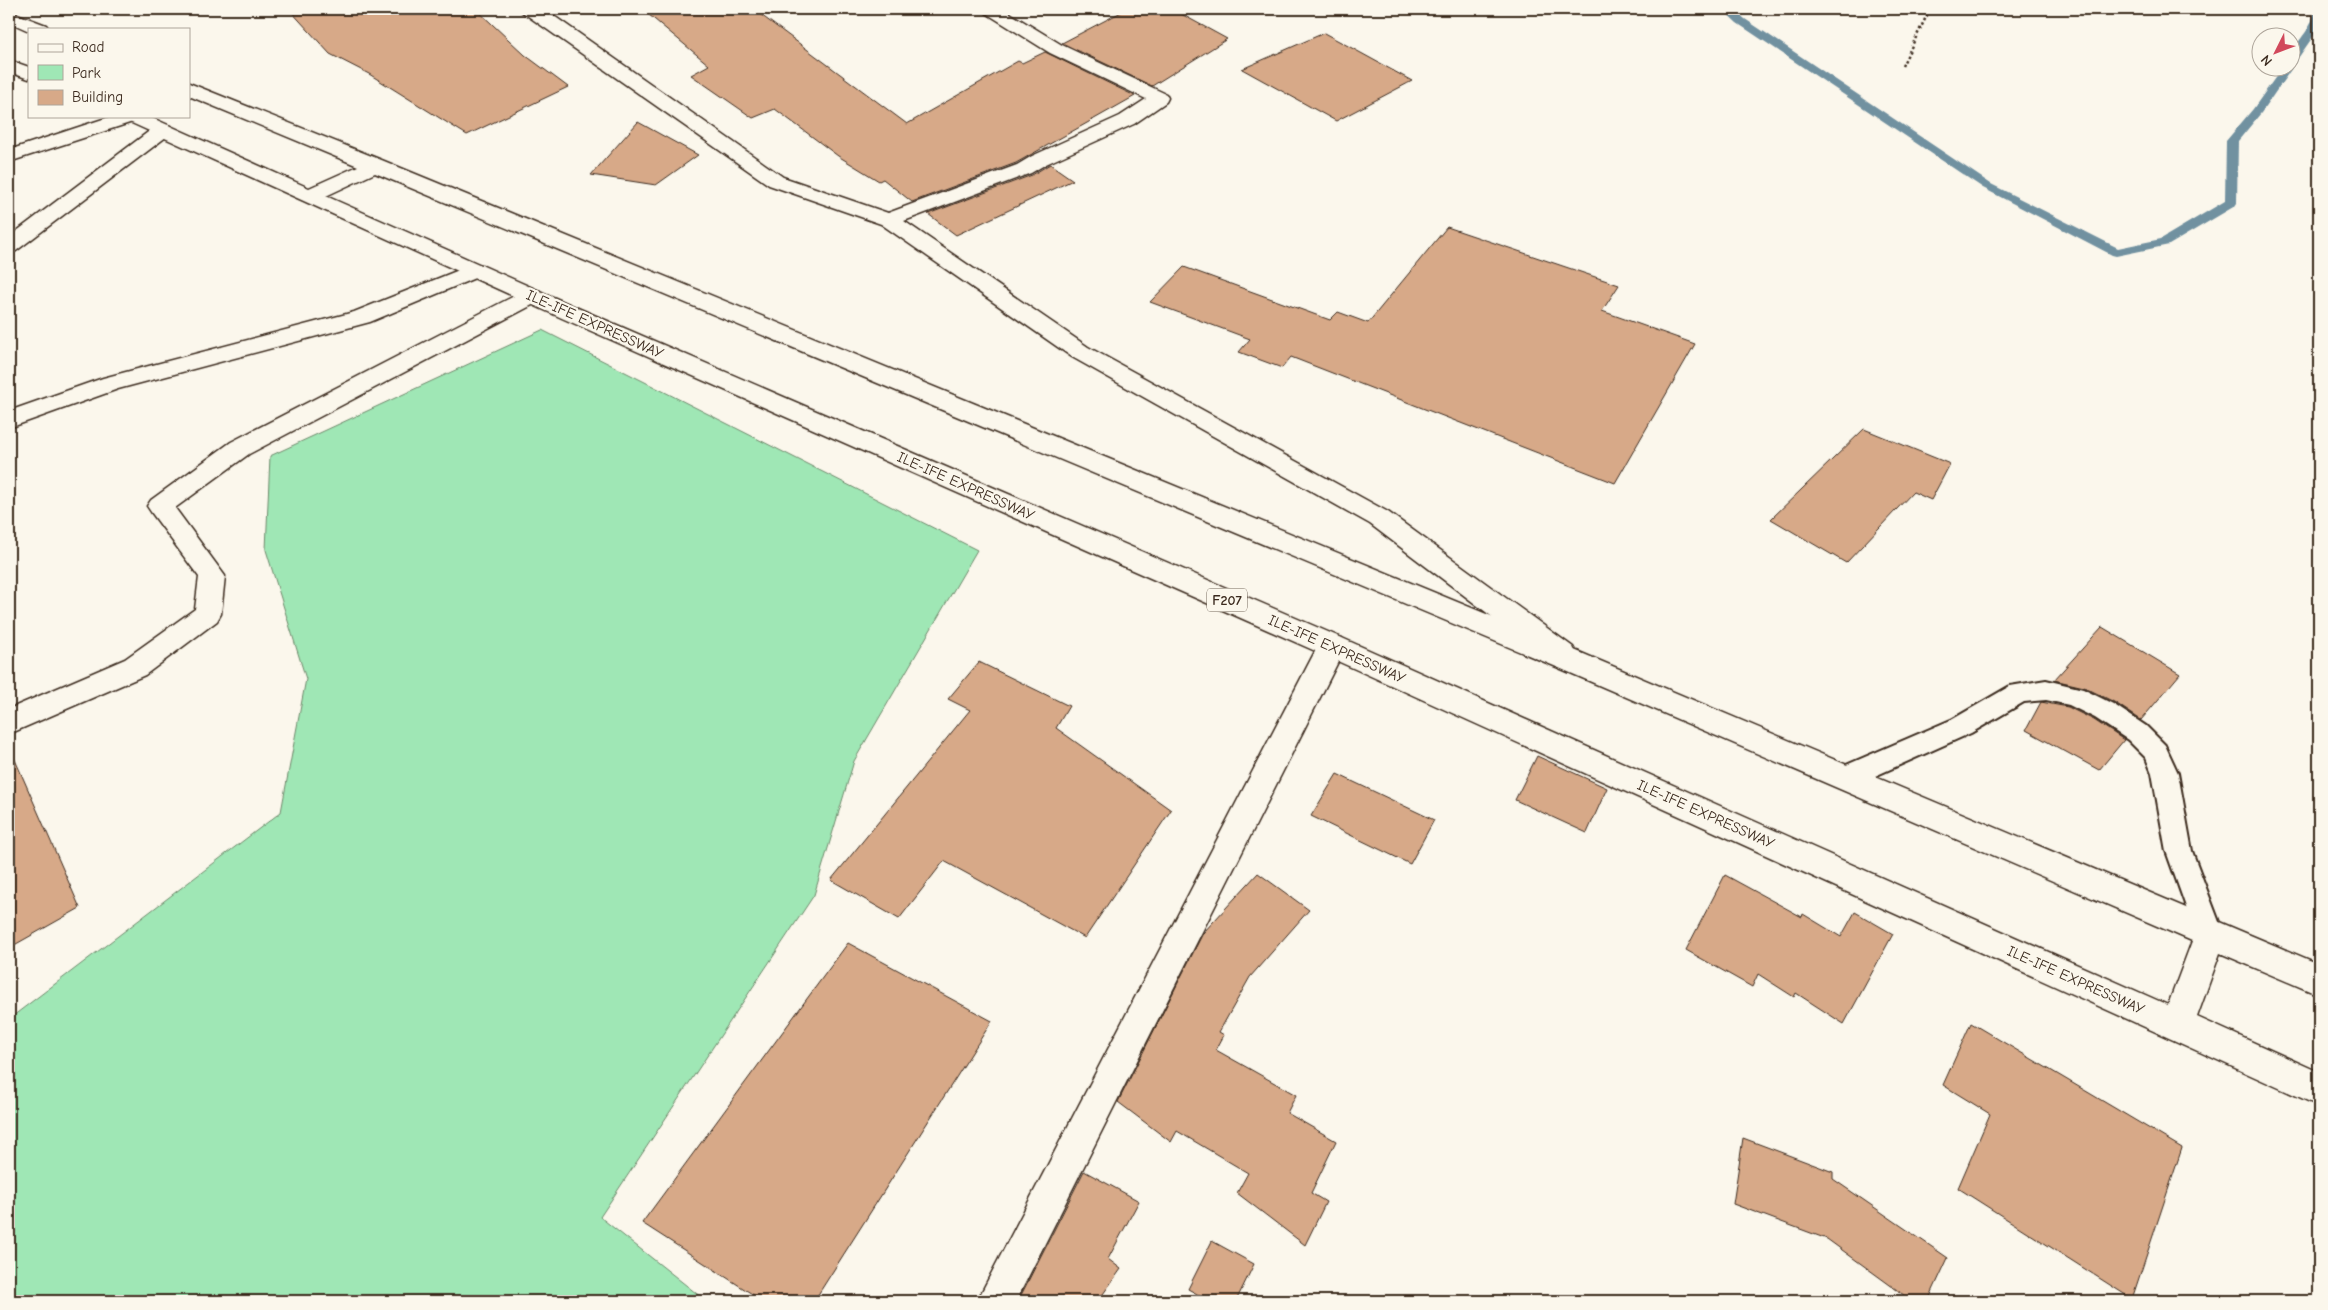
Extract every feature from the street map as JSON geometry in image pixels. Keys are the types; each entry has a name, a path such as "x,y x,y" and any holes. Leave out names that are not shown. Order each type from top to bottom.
{"main road":[{"path":"527,9 548,20 776,181 888,220 1080,352 1379,518 1569,660"},
{"path":"998,13 1022,9"},
{"path":"888,220 954,197 1024,169 1039,160 1127,120 1159,98 1056,50 998,13"},
{"path":"9,16 38,28"},
{"path":"9,65 28,74"},
{"path":"190,89 699,302 1569,660 2319,980"},
{"path":"9,156 126,118"},
{"name":"ILE-IFE EXPRESSWAY","path":"136,118 532,296 1332,646 2319,1089"},
{"path":"9,247 163,130"},
{"path":"309,196 377,166"},
{"path":"9,420 111,383 362,318 474,270"},
{"path":"9,722 135,667 208,614 212,576 160,506 240,448 532,296"},
{"path":"996,1301 1332,646"},
{"path":"2177,1026 2210,935"}],"lane":[{"path":"1846,777 1962,726 2019,693 2046,690 2074,696 2104,711 2137,733 2156,752 2165,773 2179,850 2210,935"}],"path":[{"path":"1902,66 1930,9"}],"green space":[{"path":"542,330 977,550 854,761 814,895 600,1217 706,1301 9,1301 9,1019 281,812 306,679 266,550 270,456"}],"building":[{"path":"289,9 476,9 525,55 568,87 467,135 369,74 330,54"},
{"path":"642,9 753,9 907,124 1018,61 1022,63 1045,52 1135,96 1016,163 912,202 883,179 879,181 838,156 775,109 753,118 691,75 709,65"},
{"path":"1127,9 1172,9 1227,39 1152,86 1062,43"},
{"path":"1324,33 1412,81 1336,121 1242,69"},
{"path":"638,122 698,155 656,185 591,175"},
{"path":"1050,164 1073,180 956,235 928,214 1032,175"},
{"path":"1447,227 1619,285 1602,311 1695,344 1615,483 1291,357 1282,368 1239,352 1250,339 1150,302 1184,267 1330,320 1338,312 1368,323"},
{"path":"1864,429 1950,464 1931,500 1913,492 1846,563 1771,519"},
{"path":"2102,627 2180,674 2141,720 2114,702 2084,687 2054,680"},
{"path":"979,662 1069,706 1056,728 1171,810 1085,938 944,861 899,919 831,880 970,710 948,699"},
{"path":"2041,702 2068,707 2094,720 2124,740 2099,770 2026,730"},
{"path":"9,746 80,908 9,948"},
{"path":"1537,756 1607,788 1587,833 1515,800"},
{"path":"1337,774 1434,820 1410,864 1311,816"},
{"path":"1258,873 1309,910 1250,977 1219,1032 1224,1035 1216,1050 1296,1095 1287,1113 1336,1141 1311,1193 1326,1202 1305,1245 1237,1193 1248,1173 1177,1131 1171,1142 1118,1102 1203,933"},
{"path":"1725,875 1802,917 1803,914 1841,937 1855,912 1893,934 1844,1024 1796,993 1794,997 1758,974 1752,987 1686,950"},
{"path":"848,943 992,1021 814,1301 763,1301 642,1223"},
{"path":"1971,1023 2182,1148 2132,1299 1958,1188 1990,1114 1943,1085"},
{"path":"1743,1138 1833,1172 1833,1179 1948,1258 1928,1301 1912,1301 1827,1239 1733,1204"},
{"path":"1084,1171 1139,1201 1108,1259 1121,1269 1098,1301 1018,1301"},
{"path":"1212,1241 1254,1264 1236,1301 1210,1301 1188,1289"}],"waterway":[{"path":"1727,9 1741,21 1987,186 2116,252 2165,242 2231,203 2232,141 2257,111 2280,78"},
{"path":"2300,48 2318,22 2319,13"}]}
